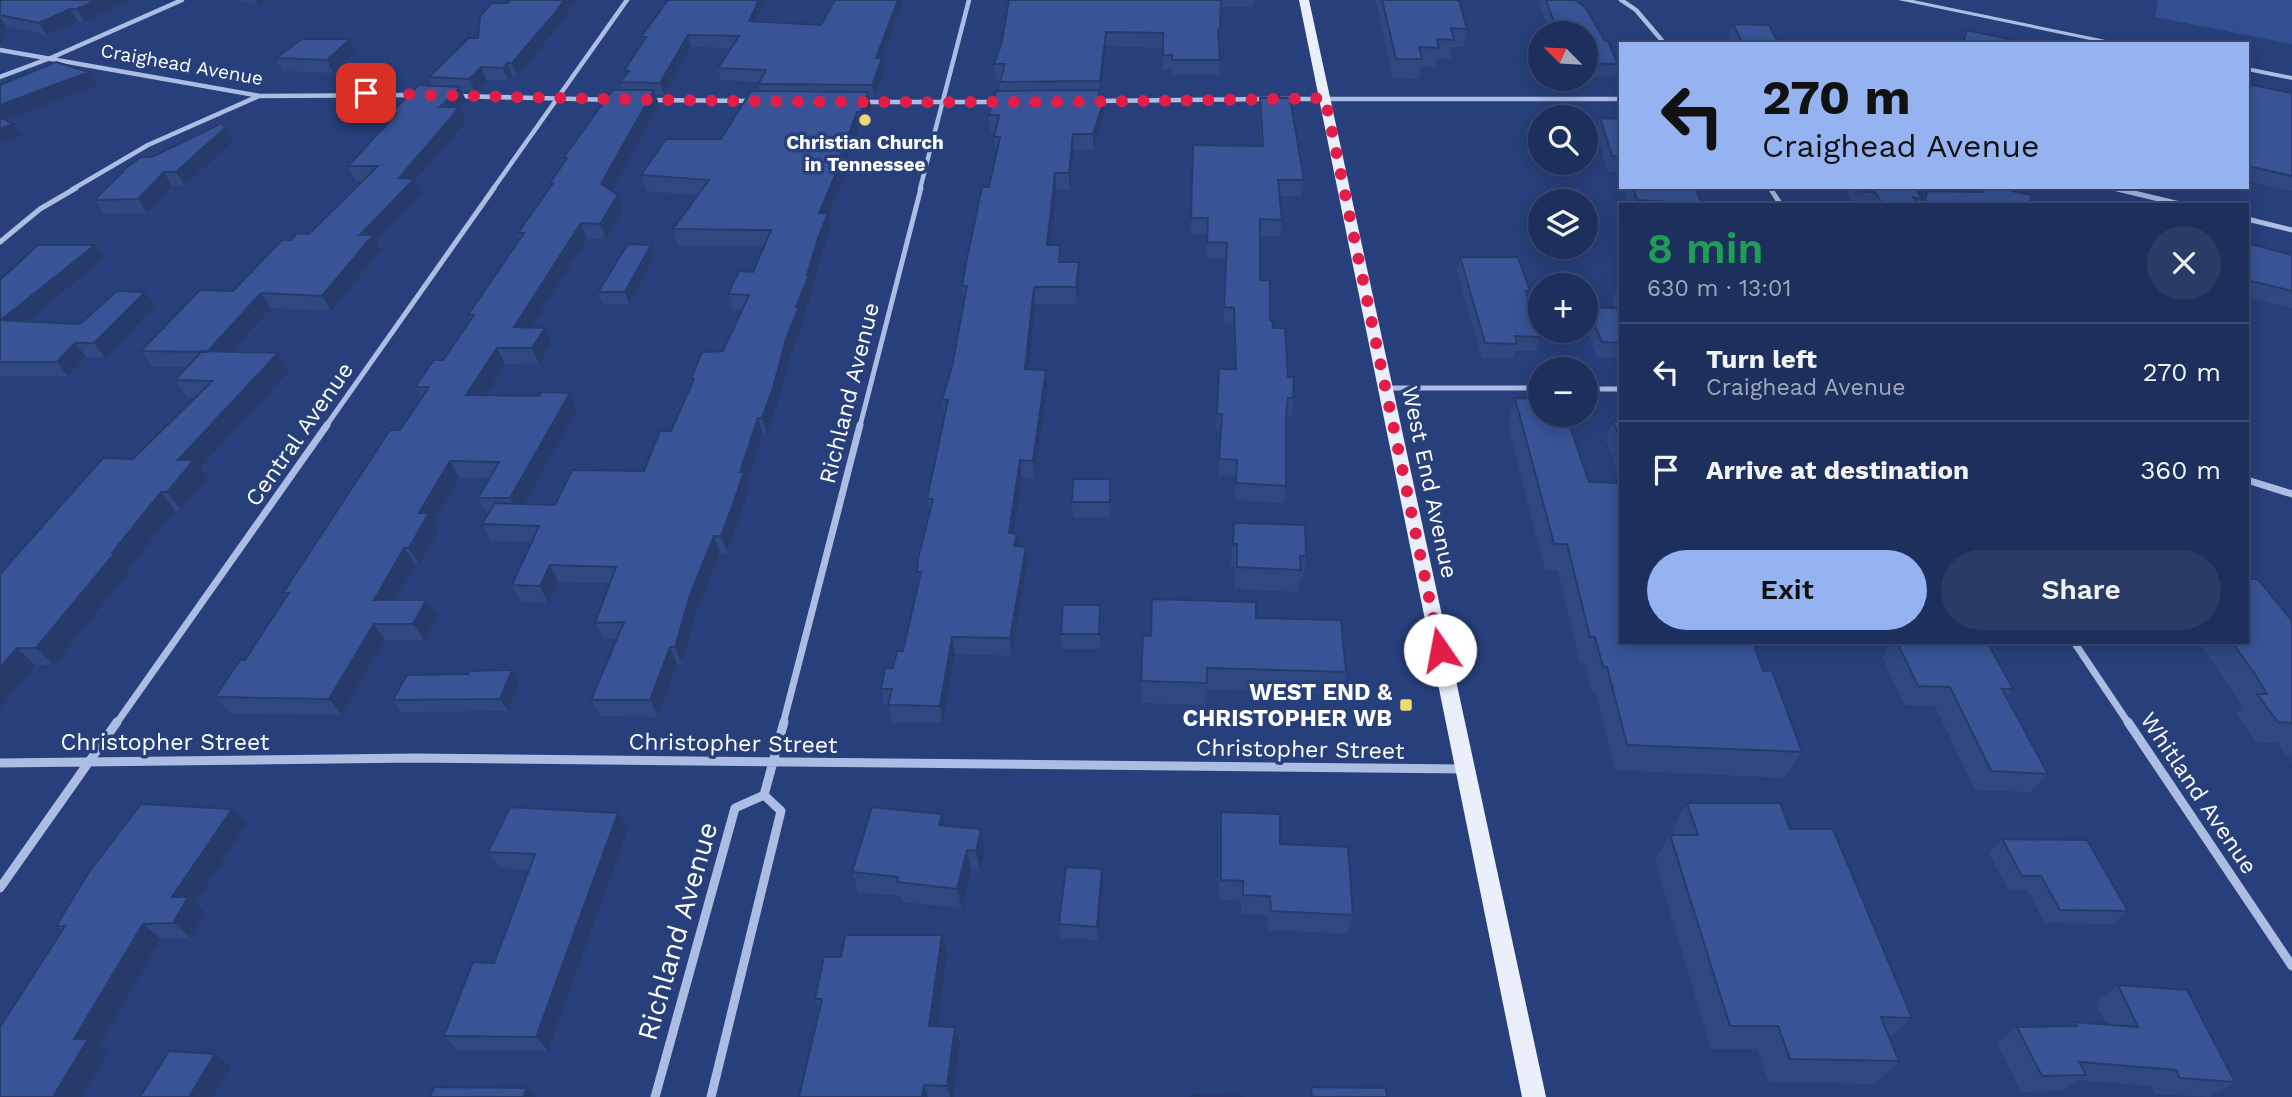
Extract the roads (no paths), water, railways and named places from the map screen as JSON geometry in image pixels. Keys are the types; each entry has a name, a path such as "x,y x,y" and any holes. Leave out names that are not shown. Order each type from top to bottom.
{"main road":[{"name":"West End Avenue","path":"1304,0 1534,1097"}],"street":[{"path":"0,77 182,0"},
{"name":"Central Avenue","path":"0,888 627,0"},
{"name":"Richland Avenue","path":"655,1097 735,808 764,795 773,764 969,0"},
{"path":"1621,0 1636,10 1663,42"},
{"path":"1902,0 2111,42"},
{"name":"Craighead Avenue","path":"0,50 52,57 260,96 366,93 431,95"},
{"path":"2249,69 2292,78"},
{"path":"0,242 40,209 148,145 260,96"},
{"path":"444,96 620,100"},
{"path":"1085,101 1619,99"},
{"path":"633,100 767,101"},
{"path":"851,102 1003,102"},
{"path":"2118,189 2176,203"},
{"path":"2249,219 2292,230"},
{"path":"1385,388 1528,388"},
{"path":"1598,389 1619,389"},
{"path":"2249,482 2292,494"},
{"name":"Whitland Avenue","path":"2075,644 2292,966"},
{"name":"Christopher Street","path":"0,762 416,758 773,764 1465,769"},
{"path":"711,1097 781,811 764,795"}],"place":[{"name":"Christian Church in Tennessee","path":"865,120"},
{"name":"WEST END & CHRISTOPHER WB","path":"1406,705"}]}
